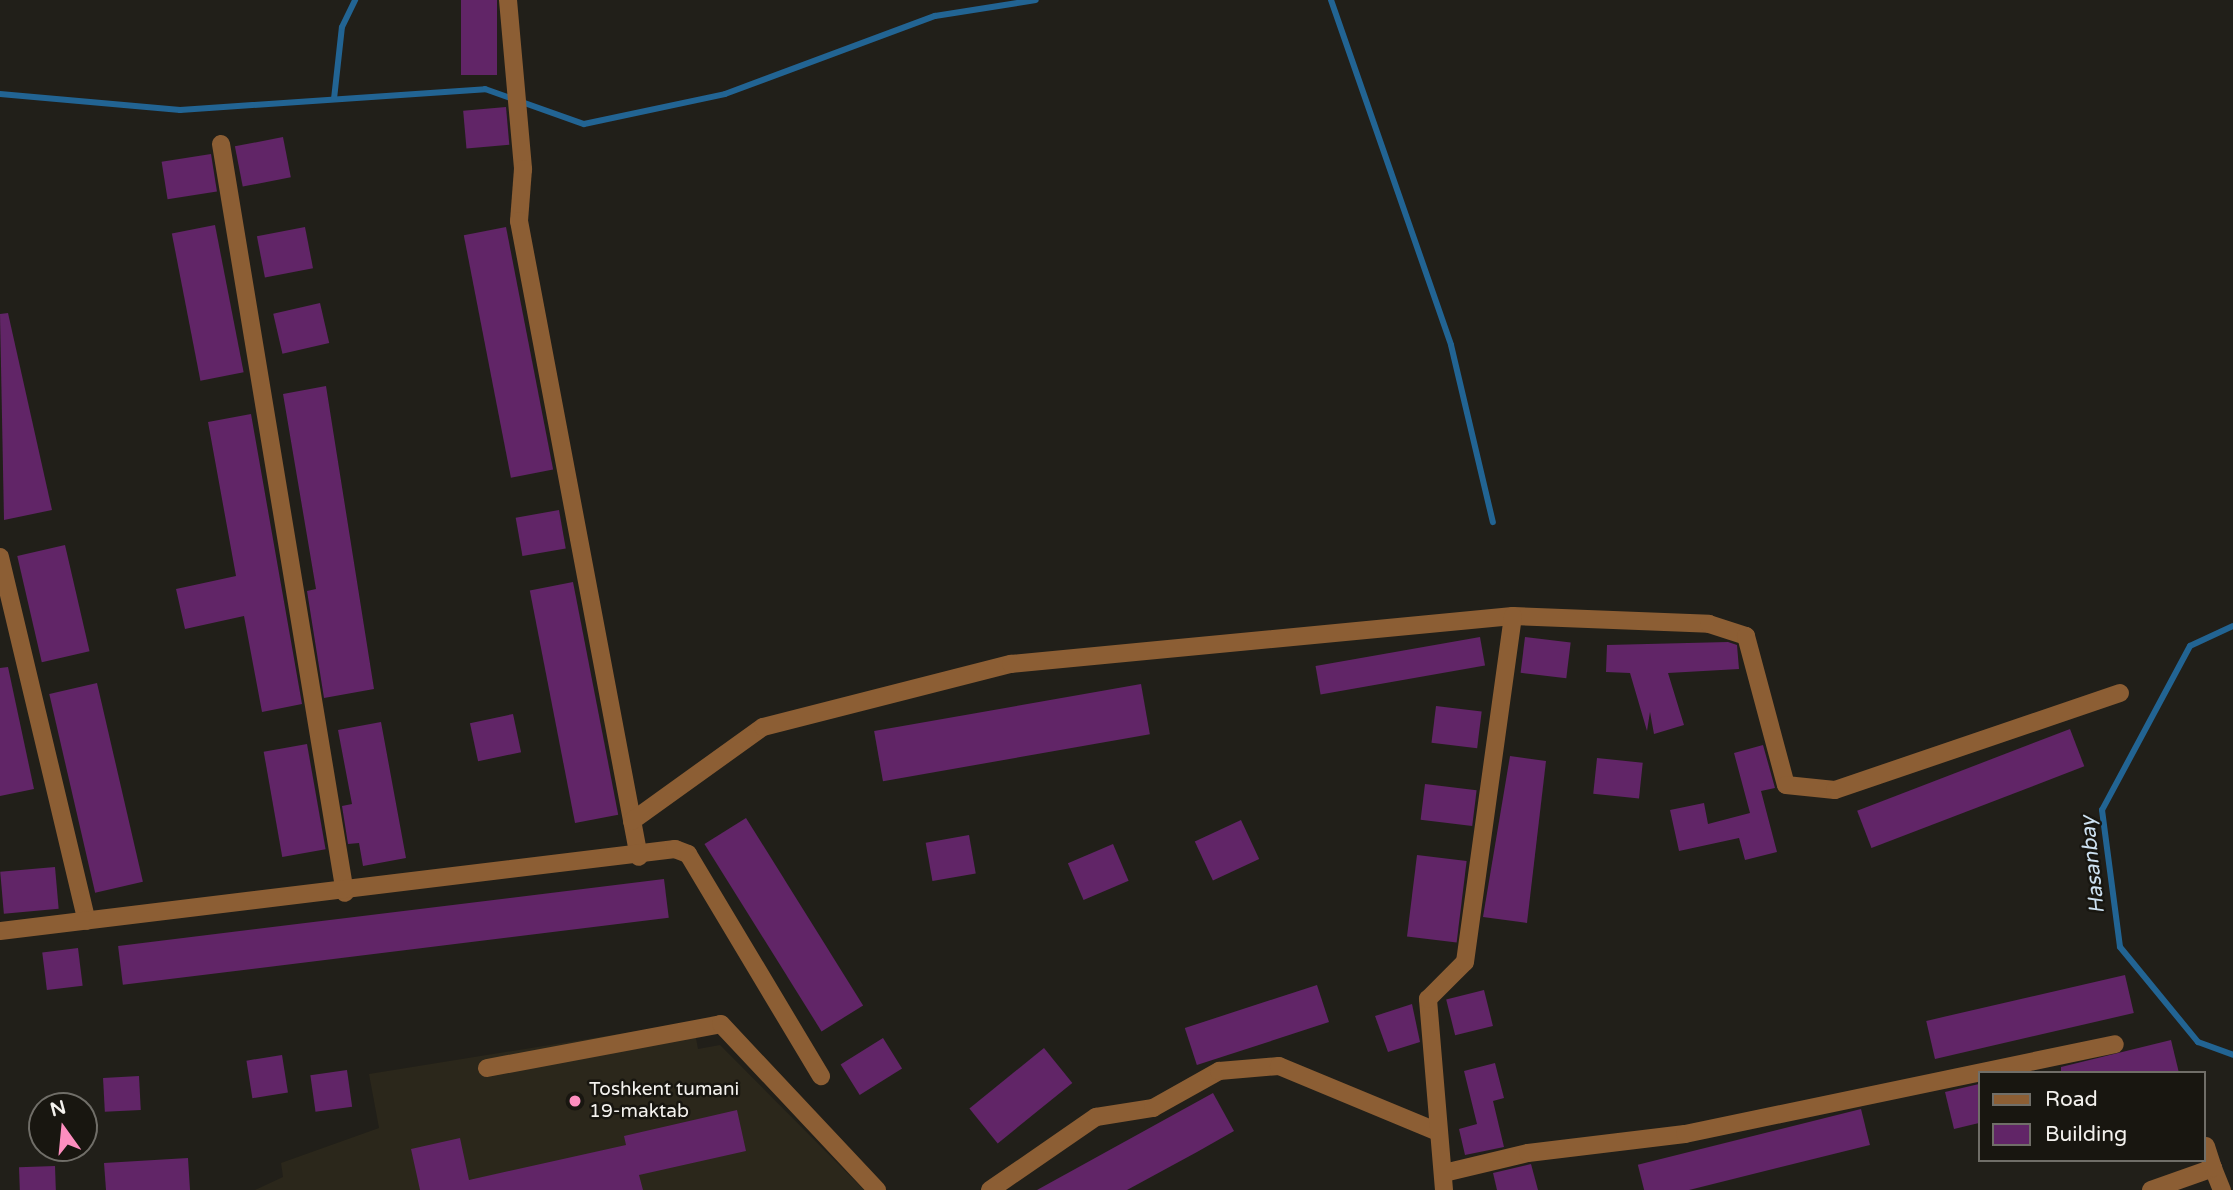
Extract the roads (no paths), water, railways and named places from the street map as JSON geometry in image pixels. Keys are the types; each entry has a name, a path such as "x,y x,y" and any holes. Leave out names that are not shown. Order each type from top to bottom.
{"street":[{"path":"508,0 518,118 519,220 639,857"},
{"path":"221,144 345,893"},
{"path":"0,558 87,921"},
{"path":"632,821 763,727 1012,664 1513,616 1709,624 1746,636 1786,785 1835,790 2120,693"},
{"path":"1513,616 1465,962 1427,999 1444,1181 1528,1153 1685,1134 1978,1073"},
{"path":"0,931 345,893 639,857 675,849 688,854 821,1076"},
{"path":"487,1068 721,1024 877,1190"},
{"path":"1986,1071 2115,1044"},
{"path":"990,1190 1096,1117 1153,1108 1219,1071 1279,1066 1438,1132"},
{"path":"2206,1146 2222,1190"},
{"path":"2151,1190 2213,1168"}],"waterway":[{"path":"334,99 342,27 355,0"},
{"path":"0,94 180,110 485,89 584,124 725,94 935,16 1036,0"},
{"path":"1331,0 1451,345 1493,522"},
{"name":"Hasanbay","path":"2233,626 2190,646 2102,810 2120,947 2198,1042 2233,1055"}],"place":[{"name":"Toshkent tumani 19-maktab","path":"575,1101"}]}
